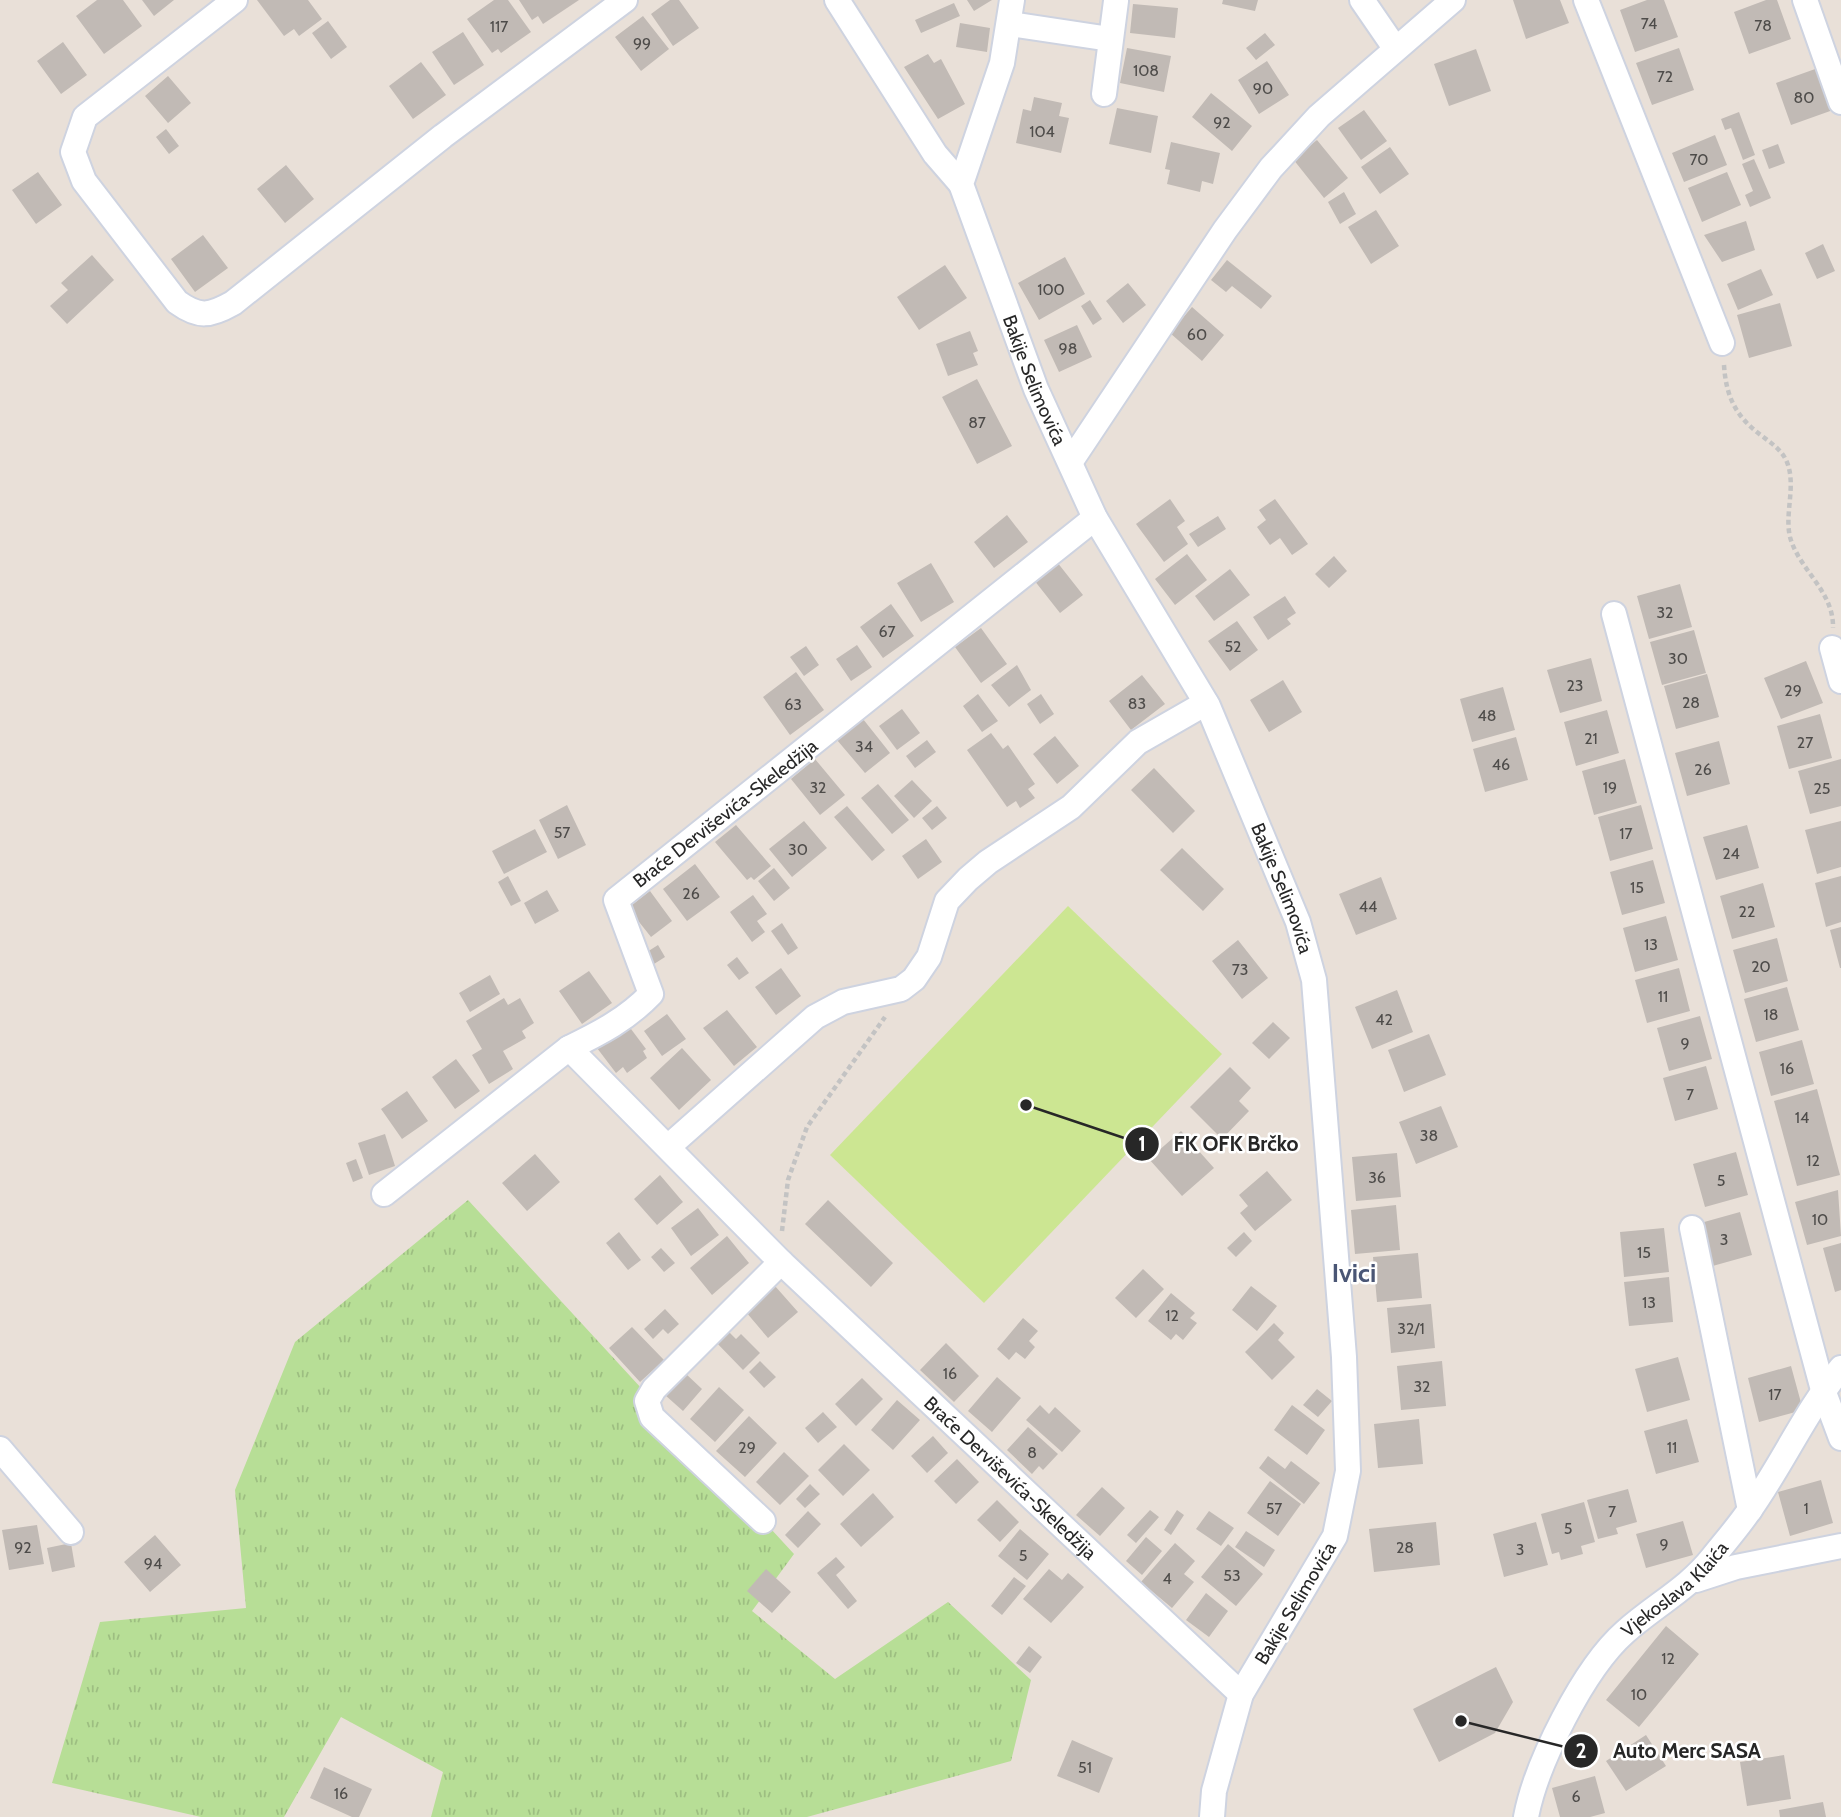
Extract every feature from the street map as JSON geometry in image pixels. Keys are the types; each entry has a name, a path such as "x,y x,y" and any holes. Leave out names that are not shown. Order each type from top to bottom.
{"street":[{"path":"235,0 85,117 73,152 84,181 177,302 192,313 202,316 213,314 233,303 443,136 625,0"},
{"path":"837,0 935,154 961,184 987,113 1011,12 1110,39"},
{"path":"1362,0 1395,48"},
{"path":"1071,461 1225,230 1271,168 1319,116 1453,0"},
{"path":"1586,0 1721,343"},
{"path":"1805,0 1841,102"},
{"path":"1104,94 1116,1"},
{"name":"Bakije Selimovića","path":"961,184 1036,389 1095,517 1206,703 1298,922 1314,980 1348,1471 1335,1536 1241,1695 1214,1791 1212,1817"},
{"name":"Braće Derviševića-Skeledžija","path":"1095,517 616,900 651,994 633,1013 611,1028 569,1048 781,1262 1241,1695"},
{"path":"1614,614 1824,1390 1841,1438"},
{"path":"1832,648 1841,681"},
{"path":"668,1147 816,1017 844,1002 901,989 922,969 933,947 947,901 968,879 988,862 1071,807 1138,742 1206,703"},
{"path":"384,1194 569,1048"},
{"path":"1692,1228 1750,1510"},
{"path":"763,1521 652,1417 647,1401 654,1389 781,1262"},
{"name":"Vjekoslava Klaića","path":"1526,1817 1530,1794 1564,1718 1592,1673 1623,1633 1696,1580 1750,1510 1824,1390 1841,1368"},
{"path":"0,1449 71,1532"},
{"path":"1696,1580 1736,1567 1841,1546"}],"path":[{"path":"1721,343 1731,403 1740,418 1776,446 1789,467 1790,537 1831,610 1832,648"},
{"path":"781,1262 788,1180 807,1127 891,1009 901,989"}],"green space":[{"path":"1068,906 1222,1054 984,1303 830,1155"},
{"path":"468,1200 794,1554 752,1611 835,1679 948,1602 1031,1680 1011,1761 807,1817 431,1817 443,1772 341,1717 284,1817 201,1817 52,1783 100,1622 246,1608 235,1490 295,1342"}],"building":[{"path":"97,0 123,0 142,26 104,54 76,16"},
{"path":"142,0 174,0 154,16"},
{"path":"257,0 308,0 322,19 299,36 294,29 284,36"},
{"path":"494,0 508,0 531,32 501,53 498,49 492,53 467,19"},
{"path":"519,0 579,0 543,24 538,16 532,20"},
{"path":"670,0 679,0 699,28 673,46 651,14"},
{"path":"967,0 992,0 974,11"},
{"path":"1223,0 1258,0 1255,11 1222,4"},
{"path":"1513,0 1560,0 1569,23 1526,39"},
{"path":"1647,0 1664,0 1678,37 1635,52 1620,10"},
{"path":"1766,0 1777,0 1791,39 1749,54 1734,12"},
{"path":"954,3 960,16 921,33 915,20"},
{"path":"1133,4 1178,8 1175,38 1130,33"},
{"path":"643,16 669,49 641,71 615,37"},
{"path":"328,21 347,47 331,59 312,33"},
{"path":"960,23 990,28 987,52 956,47"},
{"path":"463,32 484,65 454,85 432,52"},
{"path":"1265,33 1275,45 1256,60 1246,48"},
{"path":"63,42 87,75 61,94 37,61"},
{"path":"1127,48 1171,56 1164,92 1120,83"},
{"path":"1679,48 1694,90 1652,105 1636,63"},
{"path":"1476,49 1491,91 1449,106 1434,64"},
{"path":"928,54 934,63 941,59 965,104 938,119 904,67"},
{"path":"1267,61 1289,95 1259,114 1238,80"},
{"path":"421,62 446,95 413,119 389,86"},
{"path":"1818,68 1833,110 1791,125 1776,83"},
{"path":"168,76 191,103 168,123 145,96"},
{"path":"1211,93 1252,126 1232,151 1192,117"},
{"path":"1034,97 1062,103 1059,116 1069,118 1061,153 1016,143 1023,109 1031,111"},
{"path":"1117,108 1158,116 1151,153 1109,144"},
{"path":"1364,110 1387,141 1361,160 1338,128"},
{"path":"1739,112 1755,155 1743,160 1731,128 1725,130 1721,119"},
{"path":"166,129 179,146 169,154 156,137"},
{"path":"1715,135 1727,165 1684,182 1672,153"},
{"path":"1317,140 1348,178 1324,198 1293,159"},
{"path":"1171,142 1220,153 1213,184 1202,181 1200,192 1167,184 1170,170 1165,169"},
{"path":"1778,144 1785,163 1769,169 1762,150"},
{"path":"1390,147 1409,174 1380,194 1361,167"},
{"path":"1754,159 1771,198 1750,207 1745,195 1753,191 1742,164"},
{"path":"286,165 314,199 285,223 257,189"},
{"path":"38,172 62,205 36,224 12,190"},
{"path":"1727,172 1741,205 1702,222 1688,188"},
{"path":"1344,192 1356,214 1340,224 1328,202"},
{"path":"1376,210 1399,246 1371,264 1348,227"},
{"path":"1746,221 1755,250 1722,262 1704,235"},
{"path":"203,235 228,268 195,292 171,259"},
{"path":"1823,244 1835,271 1817,279 1805,253"},
{"path":"92,255 114,280 67,324 50,306 68,290 61,283"},
{"path":"1065,257 1085,294 1039,320 1018,283"},
{"path":"1227,260 1272,296 1261,309 1232,286 1226,292 1211,280"},
{"path":"945,265 967,298 919,330 897,297"},
{"path":"1761,269 1773,295 1738,310 1727,284"},
{"path":"1128,283 1146,305 1123,323 1106,301"},
{"path":"1090,300 1102,319 1093,325 1081,306"},
{"path":"1780,303 1792,346 1749,358 1737,315"},
{"path":"1192,307 1224,335 1202,361 1170,333"},
{"path":"1077,325 1092,357 1059,372 1044,340"},
{"path":"970,331 978,351 973,353 978,365 948,376 936,344"},
{"path":"977,379 1012,446 977,464 942,397"},
{"path":"1170,499 1185,521 1177,527 1188,544 1164,562 1136,524"},
{"path":"1275,499 1308,544 1292,555 1280,538 1270,545 1257,527 1266,520 1259,510"},
{"path":"1007,515 1028,542 994,568 974,542"},
{"path":"1218,516 1226,529 1198,547 1189,534"},
{"path":"1187,554 1207,580 1175,605 1155,579"},
{"path":"1334,556 1347,571 1329,588 1315,574"},
{"path":"1057,562 1083,595 1060,613 1034,580"},
{"path":"931,563 954,602 921,622 897,583"},
{"path":"1230,569 1250,595 1214,621 1195,596"},
{"path":"1680,584 1692,627 1649,639 1637,596"},
{"path":"1285,596 1296,613 1287,619 1291,624 1268,640 1253,617"},
{"path":"891,604 914,636 883,658 860,627"},
{"path":"1237,621 1258,650 1230,671 1208,641"},
{"path":"981,628 1007,664 981,683 955,647"},
{"path":"1694,630 1706,673 1662,685 1650,642"},
{"path":"857,645 872,667 851,681 836,659"},
{"path":"806,646 819,665 804,676 790,657"},
{"path":"1591,658 1602,701 1560,713 1547,670"},
{"path":"1806,661 1823,703 1781,719 1764,678"},
{"path":"1017,665 1031,690 1009,707 991,685"},
{"path":"796,672 824,710 790,735 763,697"},
{"path":"1707,674 1719,717 1676,729 1664,686"},
{"path":"1142,675 1165,704 1131,730 1109,701"},
{"path":"1283,680 1302,712 1269,732 1250,700"},
{"path":"1503,687 1515,730 1472,742 1460,699"},
{"path":"978,694 998,721 982,732 963,706"},
{"path":"1041,694 1054,714 1040,724 1027,704"},
{"path":"902,709 920,733 897,750 879,726"},
{"path":"1607,710 1619,753 1576,766 1564,722"},
{"path":"1820,714 1832,758 1789,769 1777,726"},
{"path":"863,719 890,753 865,773 837,740"},
{"path":"991,733 1003,749 1008,745 1035,784 1028,789 1035,798 1020,808 1016,801 1007,807 967,750"},
{"path":"1055,736 1079,766 1057,784 1033,754"},
{"path":"1516,737 1528,780 1485,792 1473,749"},
{"path":"927,740 936,752 915,768 906,756"},
{"path":"1719,741 1730,784 1687,796 1675,753"},
{"path":"815,759 845,795 820,815 791,779"},
{"path":"1625,759 1637,803 1594,815 1582,771"},
{"path":"1841,759 1841,806 1810,814 1798,771"},
{"path":"1154,768 1195,811 1173,833 1131,790"},
{"path":"912,780 932,801 914,818 894,796"},
{"path":"878,784 909,820 892,834 861,798"},
{"path":"567,805 586,845 558,859 539,820"},
{"path":"1641,805 1653,849 1610,861 1598,817"},
{"path":"847,806 885,850 872,861 834,817"},
{"path":"937,806 947,818 932,830 922,818"},
{"path":"804,821 827,848 792,877 769,849"},
{"path":"1841,821 1841,867 1817,874 1805,830"},
{"path":"736,825 771,866 754,880 751,877 747,880 715,842"},
{"path":"1747,825 1759,868 1716,880 1703,837"},
{"path":"535,829 547,852 504,874 492,851"},
{"path":"926,839 942,862 918,879 902,856"},
{"path":"1182,848 1224,889 1203,911 1160,870"},
{"path":"1653,860 1665,903 1622,915 1610,872"},
{"path":"695,864 720,897 687,921 663,889"},
{"path":"774,868 790,888 774,901 758,881"},
{"path":"508,876 521,901 511,906 498,882"},
{"path":"1841,876 1841,922 1826,927 1815,883"},
{"path":"1381,877 1397,919 1356,935 1339,894"},
{"path":"1763,883 1775,927 1732,939 1720,896"},
{"path":"547,890 559,911 535,924 524,903"},
{"path":"650,891 672,921 651,937 628,908"},
{"path":"753,895 767,914 757,921 765,932 752,942 730,912"},
{"path":"1666,916 1678,960 1635,972 1623,928"},
{"path":"782,923 798,948 788,955 771,931"},
{"path":"1841,927 1841,968 1840,968 1830,930"},
{"path":"1777,938 1788,981 1745,993 1733,950"},
{"path":"1238,940 1268,978 1242,999 1212,961"},
{"path":"658,945 665,957 654,964 647,952"},
{"path":"737,957 749,973 739,980 727,965"},
{"path":"781,968 801,996 776,1015 755,987"},
{"path":"1679,968 1690,1011 1647,1023 1635,980"},
{"path":"589,971 612,1003 582,1024 559,991"},
{"path":"490,975 500,994 470,1012 459,993"},
{"path":"1787,987 1799,1030 1756,1042 1744,999"},
{"path":"1397,990 1413,1032 1372,1049 1355,1007"},
{"path":"504,998 508,1005 520,998 534,1023 522,1031 526,1038 503,1051 513,1069 489,1084 472,1055 482,1049 466,1021"},
{"path":"727,1010 757,1047 734,1066 703,1028"},
{"path":"667,1014 686,1039 662,1056 644,1031"},
{"path":"1700,1016 1712,1059 1669,1071 1657,1028"},
{"path":"1273,1022 1290,1038 1269,1059 1252,1043"},
{"path":"628,1025 646,1049 643,1051 647,1058 627,1073 623,1067 616,1073 597,1048"},
{"path":"1429,1034 1446,1075 1404,1092 1388,1050"},
{"path":"1802,1040 1814,1084 1771,1096 1759,1052"},
{"path":"682,1048 711,1080 679,1110 650,1078"},
{"path":"456,1059 480,1091 455,1109 432,1077"},
{"path":"1706,1066 1718,1109 1675,1121 1663,1078"},
{"path":"1230,1067 1251,1088 1239,1101 1249,1111 1222,1139 1190,1107"},
{"path":"1817,1089 1840,1175 1797,1186 1774,1101"},
{"path":"407,1091 428,1121 402,1139 381,1109"},
{"path":"1441,1106 1458,1147 1416,1164 1399,1122"},
{"path":"1181,1131 1214,1168 1182,1196 1149,1159"},
{"path":"385,1134 395,1166 369,1175 358,1143"},
{"path":"1736,1152 1748,1195 1705,1207 1693,1164"},
{"path":"1397,1153 1401,1197 1356,1201 1352,1157"},
{"path":"535,1154 560,1182 527,1211 502,1183"},
{"path":"356,1159 363,1178 353,1182 346,1163"},
{"path":"1267,1171 1292,1200 1255,1231 1240,1213 1248,1206 1239,1195"},
{"path":"660,1175 683,1202 657,1225 634,1199"},
{"path":"1838,1190 1841,1236 1807,1245 1795,1202"},
{"path":"828,1200 893,1263 871,1287 805,1224"},
{"path":"1396,1205 1400,1250 1355,1254 1351,1210"},
{"path":"698,1208 719,1235 691,1256 671,1228"},
{"path":"1740,1212 1752,1255 1709,1267 1697,1224"},
{"path":"1664,1228 1669,1272 1624,1277 1620,1232"},
{"path":"619,1232 641,1260 628,1270 606,1243"},
{"path":"1244,1232 1252,1241 1236,1257 1227,1248"},
{"path":"727,1236 749,1263 712,1295 690,1268"},
{"path":"1841,1243 1841,1290 1835,1292 1823,1248"},
{"path":"661,1248 675,1263 664,1272 651,1257"},
{"path":"1418,1253 1422,1298 1377,1302 1373,1257"},
{"path":"1143,1269 1164,1289 1136,1318 1115,1298"},
{"path":"1669,1277 1673,1322 1629,1326 1624,1282"},
{"path":"775,1286 798,1312 768,1338 746,1312"},
{"path":"1251,1286 1277,1306 1257,1331 1232,1310"},
{"path":"1171,1293 1195,1313 1190,1318 1197,1323 1183,1340 1176,1334 1171,1340 1148,1321"},
{"path":"1431,1304 1435,1348 1391,1353 1387,1308"},
{"path":"665,1309 679,1324 668,1334 663,1329 653,1339 644,1329"},
{"path":"1023,1318 1038,1331 1029,1341 1035,1347 1025,1359 1016,1352 1009,1360 997,1349"},
{"path":"1274,1323 1284,1333 1278,1340 1295,1357 1272,1380 1245,1352"},
{"path":"632,1327 664,1360 640,1382 609,1348"},
{"path":"725,1328 736,1339 741,1334 760,1353 743,1370 713,1339"},
{"path":"946,1343 979,1376 954,1402 920,1370"},
{"path":"1678,1357 1690,1400 1647,1412 1635,1369"},
{"path":"760,1361 776,1377 764,1388 749,1372"},
{"path":"1442,1361 1446,1406 1401,1410 1397,1366"},
{"path":"1791,1366 1803,1410 1759,1422 1748,1378"},
{"path":"685,1373 702,1389 683,1411 665,1395"},
{"path":"997,1377 1021,1398 992,1432 968,1411"},
{"path":"862,1378 883,1399 856,1426 835,1404"},
{"path":"719,1387 744,1410 715,1442 690,1419"},
{"path":"1317,1389 1332,1401 1318,1417 1303,1405"},
{"path":"897,1400 920,1420 893,1450 871,1430"},
{"path":"1040,1405 1049,1414 1055,1407 1081,1431 1062,1452 1026,1420"},
{"path":"1292,1405 1325,1430 1307,1455 1274,1430"},
{"path":"823,1412 837,1427 818,1443 805,1428"},
{"path":"749,1416 777,1443 745,1477 716,1451"},
{"path":"1419,1419 1423,1464 1378,1468 1374,1424"},
{"path":"1687,1419 1699,1462 1656,1474 1644,1431"},
{"path":"1028,1427 1058,1454 1043,1470 1039,1466 1032,1474 1007,1450"},
{"path":"933,1436 948,1453 927,1473 911,1456"},
{"path":"844,1444 870,1470 843,1496 818,1470"},
{"path":"784,1452 809,1476 780,1505 756,1482"},
{"path":"1268,1456 1285,1469 1291,1461 1320,1483 1304,1504 1259,1468"},
{"path":"957,1459 979,1482 956,1504 934,1481"},
{"path":"1821,1480 1833,1523 1790,1536 1778,1492"},
{"path":"1270,1481 1301,1504 1278,1536 1247,1513"},
{"path":"810,1484 820,1494 805,1508 796,1499"},
{"path":"1102,1487 1125,1508 1100,1536 1076,1515"},
{"path":"1628,1489 1637,1522 1616,1528 1618,1534 1598,1539 1587,1500"},
{"path":"873,1493 894,1517 861,1547 840,1524"},
{"path":"997,1500 1019,1522 1000,1542 977,1520"},
{"path":"1584,1502 1595,1542 1581,1546 1583,1554 1561,1560 1559,1552 1552,1554 1541,1514"},
{"path":"1150,1510 1159,1517 1136,1543 1127,1535"},
{"path":"1177,1510 1184,1515 1171,1535 1164,1530"},
{"path":"808,1511 821,1524 798,1548 785,1535"},
{"path":"1209,1511 1234,1528 1221,1546 1196,1529"},
{"path":"1683,1521 1693,1555 1646,1568 1636,1534"},
{"path":"1436,1522 1440,1565 1374,1572 1369,1529"},
{"path":"1536,1522 1548,1565 1504,1577 1493,1534"},
{"path":"37,1525 44,1564 9,1570 2,1530"},
{"path":"1020,1529 1049,1554 1027,1580 998,1556"},
{"path":"1246,1531 1275,1550 1264,1567 1235,1547"},
{"path":"155,1535 181,1565 150,1592 124,1562"},
{"path":"1146,1537 1162,1551 1142,1575 1126,1561"},
{"path":"71,1543 75,1567 52,1572 47,1548"},
{"path":"1175,1543 1195,1561 1184,1574 1194,1582 1172,1608 1141,1582"},
{"path":"1228,1544 1263,1574 1236,1606 1201,1577"},
{"path":"836,1557 845,1567 836,1575 857,1601 848,1609 817,1573"},
{"path":"766,1569 791,1592 772,1613 747,1591"},
{"path":"1049,1569 1062,1580 1068,1573 1084,1587 1051,1623 1023,1599"},
{"path":"1014,1577 1026,1586 1002,1615 991,1606"},
{"path":"1206,1593 1228,1611 1209,1637 1186,1620"},
{"path":"1666,1626 1699,1654 1639,1727 1606,1700"},
{"path":"1029,1646 1042,1657 1030,1673 1016,1663"},
{"path":"1496,1667 1513,1702 1495,1733 1439,1762 1413,1709"},
{"path":"1646,1735 1666,1766 1626,1791 1606,1761"},
{"path":"1072,1740 1113,1758 1099,1793 1057,1776"},
{"path":"1784,1755 1791,1799 1747,1806 1740,1762"},
{"path":"324,1767 372,1789 359,1817 352,1817 310,1798"},
{"path":"1595,1776 1605,1813 1590,1817 1560,1817 1552,1788"},
{"path":"1823,1802 1826,1817 1780,1817 1779,1810"}],"place":[{"name":"FK OFK Brčko","path":"1026,1105"},
{"name":"Auto Merc SASA","path":"1461,1721"}],"district":[{"name":"Ivici","path":"1354,1273"}]}
